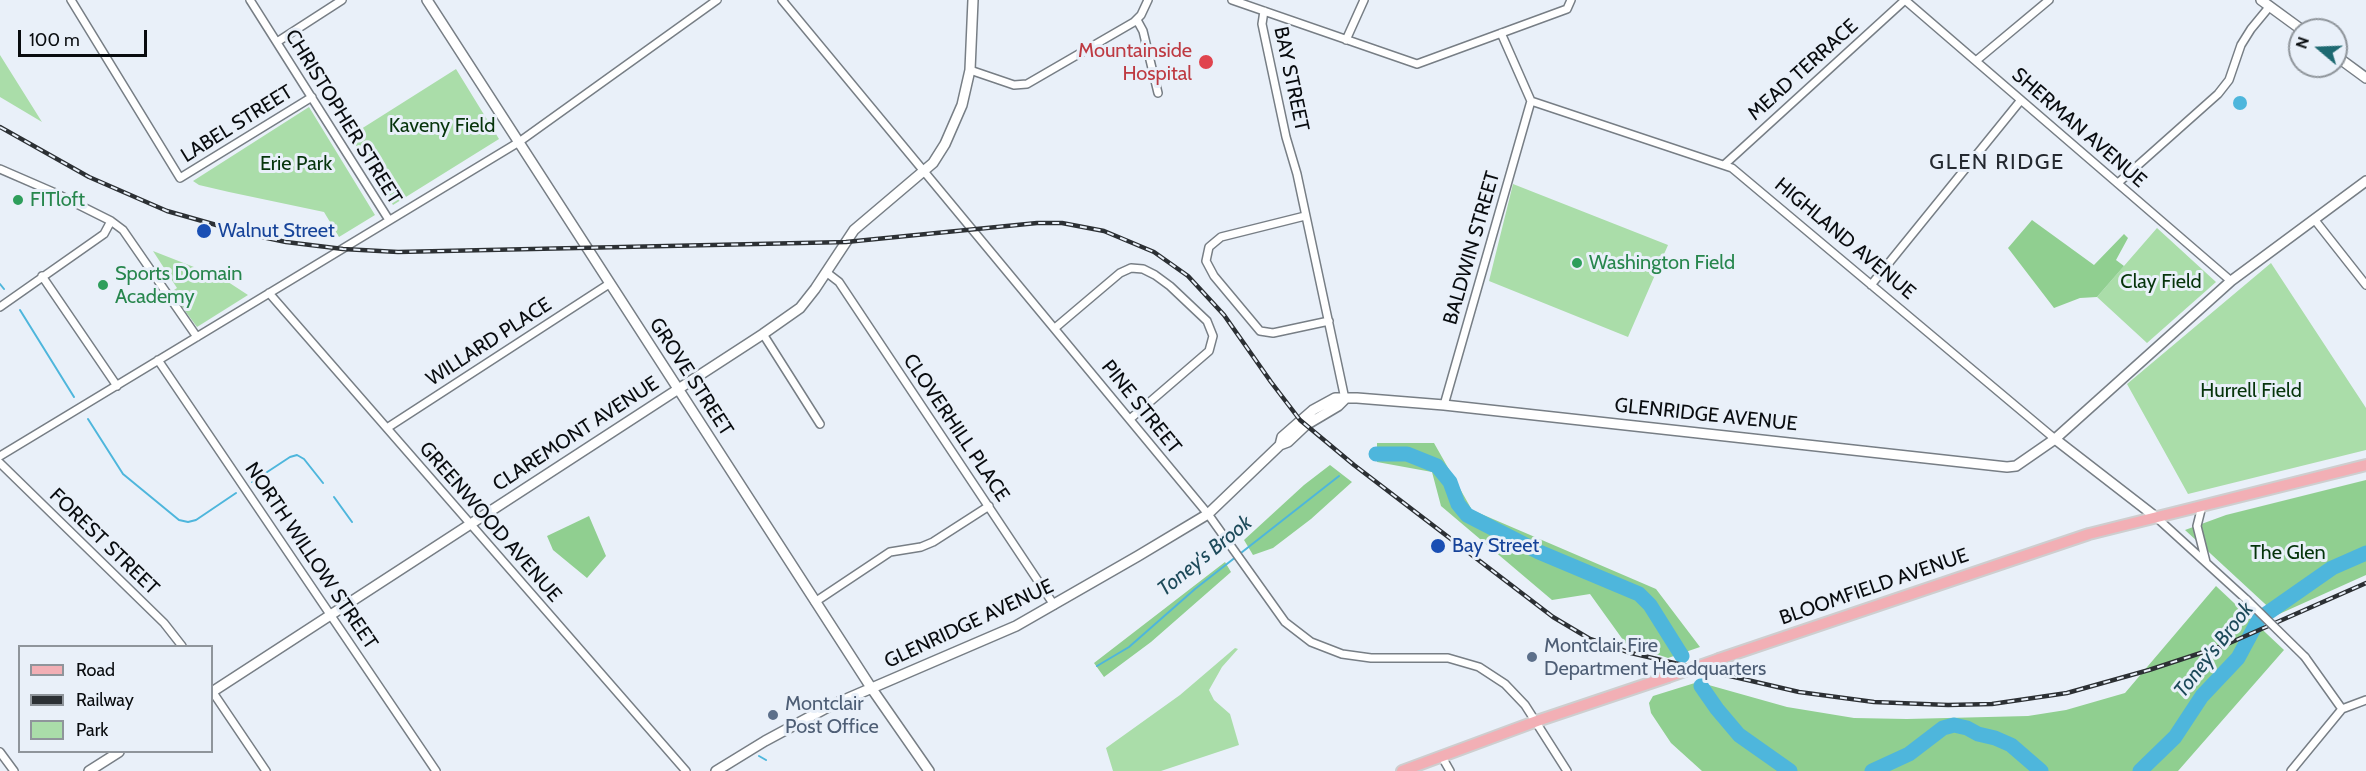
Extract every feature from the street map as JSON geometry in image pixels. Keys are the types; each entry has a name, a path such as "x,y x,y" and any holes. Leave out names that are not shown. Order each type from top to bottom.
{"main road":[{"name":"BLOOMFIELD AVENUE","path":"1402,771 1537,721 2080,537 2366,465"}],"street":[{"name":"LABEL STREET","path":"71,0 180,178 312,97"},
{"name":"CHRISTOPHER STREET","path":"250,0 389,220"},
{"path":"277,42 342,0"},
{"name":"GROVE STREET","path":"427,0 815,602 929,771"},
{"path":"0,456 519,142 717,0"},
{"name":"PINE STREET","path":"782,0 1208,514 1285,622 1311,642 1356,657 1442,657 1472,664 1505,684 1537,721 1567,771"},
{"name":"CLAREMONT AVENUE","path":"213,690 764,334 806,303 854,230 938,156 962,105 970,70 973,0"},
{"path":"970,70 1014,85 1027,84 1137,20 1148,0"},
{"path":"1232,0 1417,64 1567,9 1571,0"},
{"path":"1346,40 1364,0"},
{"name":"SHERMAN AVENUE","path":"1905,0 2231,281"},
{"name":"MEAD TERRACE","path":"1724,165 1905,0"},
{"path":"1977,60 2049,0"},
{"path":"2118,183 2218,94 2229,80 2241,45 2265,3 2288,20"},
{"name":"BAY STREET","path":"1264,11 1262,24 1345,399"},
{"path":"1137,20 1143,31 1158,93"},
{"path":"1501,33 1531,101"},
{"path":"2348,65 2366,78"},
{"path":"1871,285 2021,100"},
{"name":"HIGHLAND AVENUE","path":"1531,101 1732,168 2055,439 2157,518"},
{"name":"BALDWIN STREET","path":"1444,405 1531,101"},
{"path":"0,169 111,221 132,240 197,337"},
{"name":"GLENRIDGE AVENUE","path":"716,771 830,706 993,638 1054,605 1208,514 1280,445 1288,442 1306,425 1338,406 1345,399 1444,405 2007,467 2016,466 2055,439 2231,281 2366,181"},
{"path":"1305,216 1226,235 1215,241 1206,254 1208,268 1260,331 1273,333 1329,321"},
{"path":"2314,219 2366,285"},
{"path":"0,307 104,234 111,221"},
{"path":"1055,328 1120,273 1131,268 1143,269 1162,280 1207,321 1213,336 1209,351 1130,419"},
{"name":"CLOVERHILL PLACE","path":"826,272 839,282 1054,605"},
{"path":"42,276 117,386"},
{"name":"WILLARD PLACE","path":"387,428 609,284"},
{"name":"GREENWOOD AVENUE","path":"269,293 686,771"},
{"path":"764,334 820,424"},
{"name":"NORTH WILLOW STREET","path":"158,360 436,771"},
{"name":"FOREST STREET","path":"0,463 164,623 181,645"},
{"path":"815,602 890,552 921,547 933,542 989,506"},
{"path":"2202,506 2197,526 2206,562"},
{"path":"2157,518 2247,600 2305,657 2342,709"},
{"path":"213,692 266,771"},
{"path":"2291,771 2342,709 2366,700"},
{"path":"0,752 14,771"},
{"path":"89,771 117,753"},
{"path":"1442,757 1450,771"}],"green space":[{"path":"0,55 42,122 0,97"},
{"name":"Kaveny Field","path":"456,69 499,139 393,205 350,136"},
{"name":"Erie Park","path":"309,107 375,215 339,237 324,212 199,185 193,181"},
{"name":"Washington Field","path":"1513,184 1668,245 1628,337 1489,281"},
{"path":"2032,220 2094,265 2124,234 2128,238 2116,260 2124,266 2097,297 2080,298 2054,308 2008,248"},
{"name":"Clay Field","path":"2157,228 2216,282 2147,343 2097,297"},
{"path":"153,251 222,278 248,295 197,327 171,292 177,288"},
{"name":"Hurrell Field","path":"2271,263 2366,408 2366,450 2188,494 2127,384"},
{"path":"1377,443 1434,443 1472,510 1656,589 1700,647 1668,658 1626,644 1590,594 1552,600 1441,506 1432,472 1377,462"},
{"path":"1330,465 1352,482 1311,519 1273,548 1253,555 1244,540 1304,485"},
{"name":"The Glen","path":"2366,480 2366,575 2277,615 2185,530 2226,515"},
{"path":"589,516 606,556 587,578 553,550 547,536"},
{"path":"1225,562 1231,572 1151,642 1104,677 1094,663"},
{"path":"2216,586 2284,650 2178,771 1702,771 1671,743 1651,713 1649,703 1653,696 1698,682 1787,707 1854,718 2028,716 2066,710 2125,693"},
{"path":"1235,648 1238,649 1222,667 1209,690 1214,700 1230,714 1239,745 1161,771 1113,771 1106,748 1180,695"}],"water":[{"path":"2237,96 2243,96 2247,103 2243,110 2237,110 2233,106 2233,100"}],"waterway":[{"name":"Toney's Brook","path":"0,284 4,289"},
{"name":"Toney's Brook","path":"20,310 74,397"},
{"name":"Toney's Brook","path":"88,419 123,474 179,520 188,522 196,520 236,493"},
{"name":"Toney's Brook","path":"1376,454 1407,454 1437,466 1450,482 1458,504 1467,515 1539,552 1639,594 1650,605 1682,656"},
{"name":"Toney's Brook","path":"252,482 290,457 297,455 304,459 323,483"},
{"name":"Toney's Brook","path":"1097,666 1129,647 1195,589 1339,476"},
{"name":"Toney's Brook","path":"334,497 352,522"},
{"name":"Toney's Brook","path":"2140,771 2175,737 2202,696 2238,658 2259,619 2332,568 2366,553"},
{"name":"Toney's Brook","path":"1701,686 1739,735 1790,771"},
{"name":"Toney's Brook","path":"1872,771 1909,754 1943,728 1954,725 2011,745 2041,771"},
{"name":"Toney's Brook","path":"759,756 766,760"}],"railway":[{"path":"0,127 89,177 167,211 248,234 286,242 343,249 398,252 846,242 1037,223 1062,223 1104,231 1154,252 1188,276 1224,315 1300,420 1354,465 1553,617 1590,639 1631,653 1799,692 1874,702 1948,705 1992,704 2067,693 2149,670 2225,645 2366,583"}],"place":[{"name":"Mountainside Hospital","path":"1206,62"},
{"name":"FITloft","path":"18,200"},
{"name":"Walnut Street","path":"204,231"},
{"name":"Washington Field","path":"1577,263"},
{"name":"Sports Domain Academy","path":"103,285"},
{"name":"Bay Street","path":"1438,546"},
{"name":"Montclair Fire Department Headquarters","path":"1532,657"},
{"name":"Montclair Post Office","path":"773,715"}],"district":[{"name":"GLEN RIDGE","path":"1997,163"}]}
